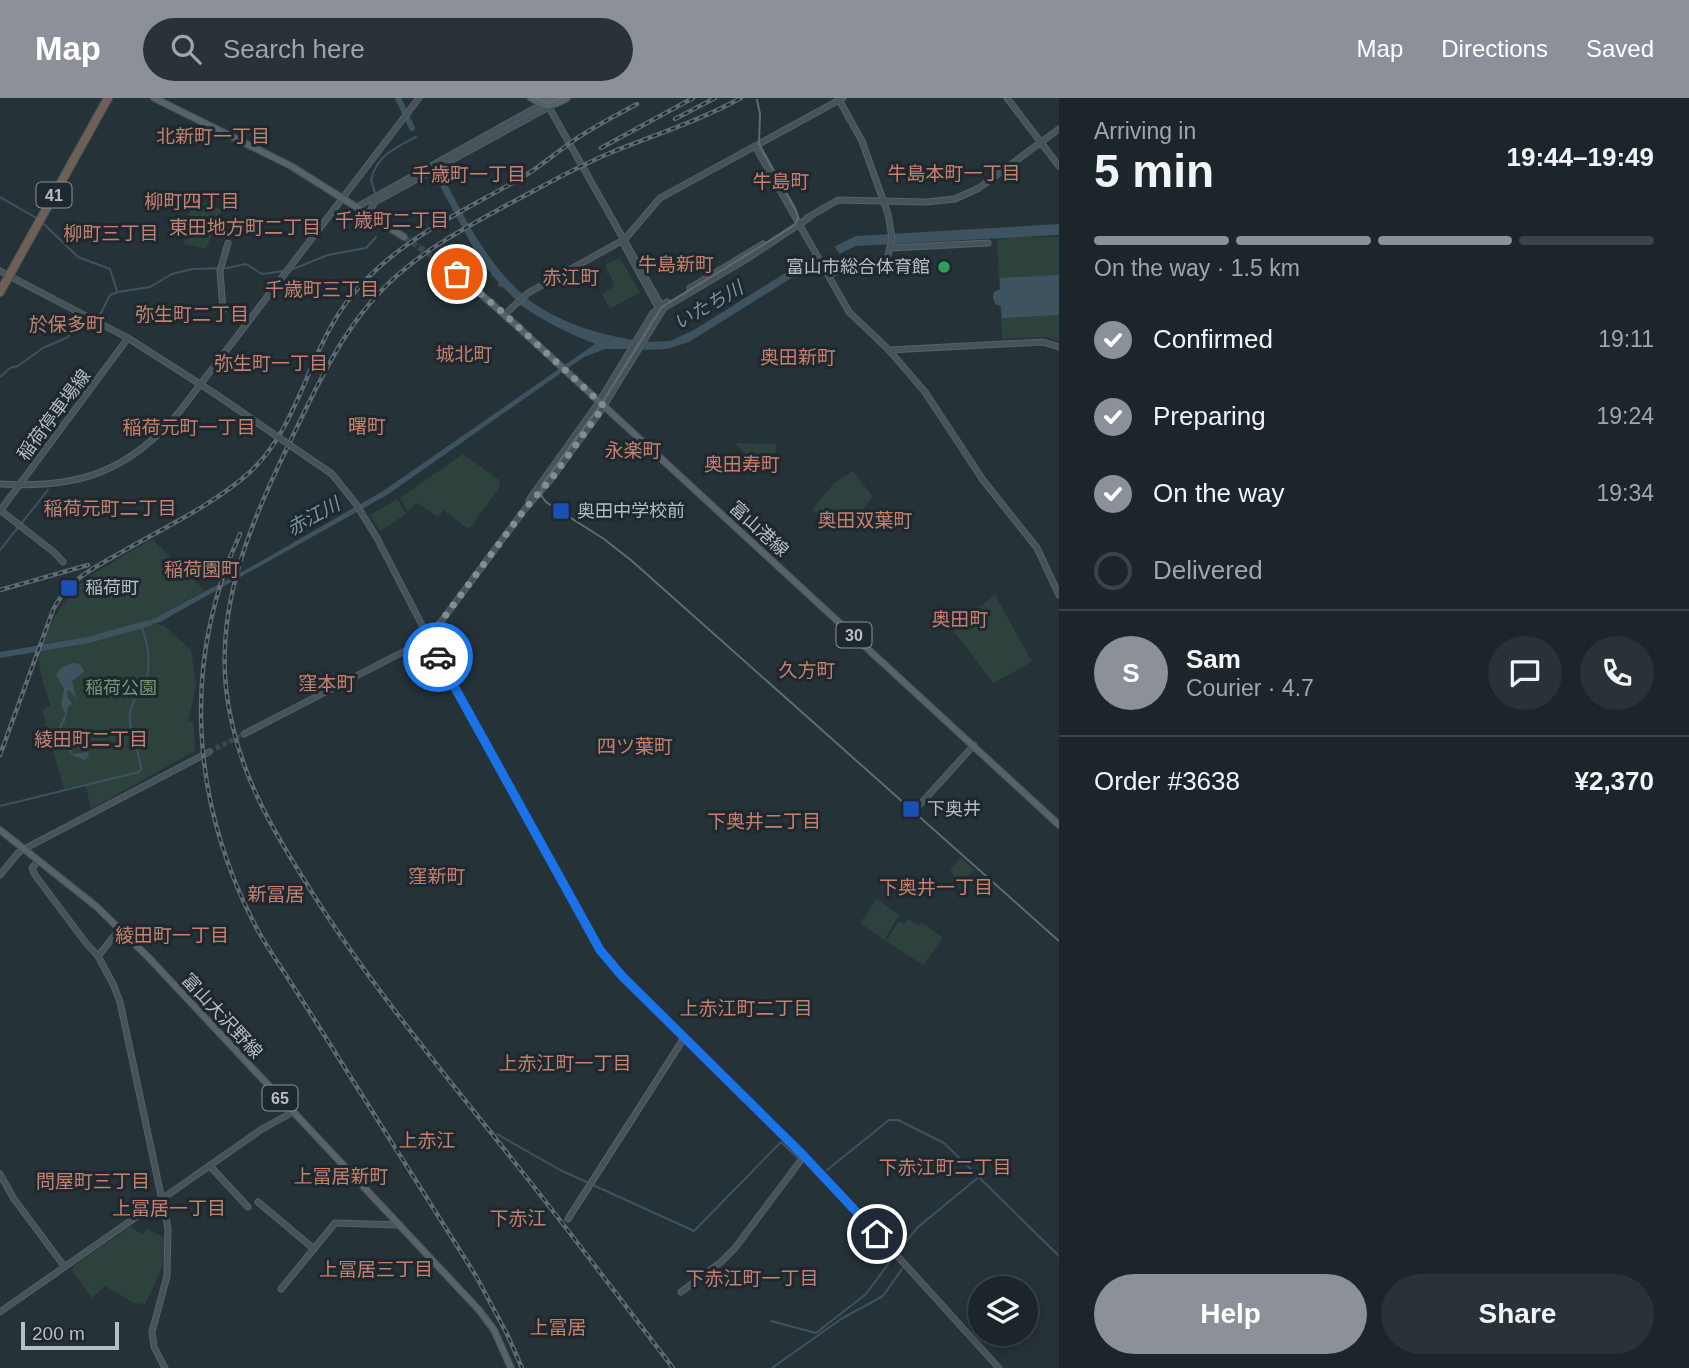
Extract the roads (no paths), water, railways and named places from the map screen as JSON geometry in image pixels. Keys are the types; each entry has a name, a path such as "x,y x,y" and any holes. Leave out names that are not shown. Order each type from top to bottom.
{"highway":[{"name":"41","path":"0,292 108,98"}],"main road":[{"path":"153,98 291,166 404,237"},
{"path":"531,98 544,103 567,98"},
{"path":"544,103 554,98"},
{"name":"富山港線","path":"436,259 474,288 567,371 1059,825"},
{"name":"富山大沢野線","path":"0,830 97,907 120,929 479,1310 494,1330 511,1368"}],"street":[{"path":"408,98 411,109"},
{"path":"0,484 77,480 118,466 143,449 199,385 419,98"},
{"path":"1007,98 1059,166"},
{"path":"504,315 525,295 623,240 660,198 840,99 862,141 892,231 886,264"},
{"path":"358,207 439,165 544,103 660,308"},
{"path":"244,734 428,639 525,509 552,478 602,404 660,308 838,200 926,202 955,199 979,188 1059,129"},
{"path":"755,146 849,313 889,350 925,392 983,480 1035,545 1059,595"},
{"path":"368,214 375,202 429,170"},
{"path":"223,310 220,271 228,243"},
{"path":"891,246 988,243"},
{"path":"829,275 848,267"},
{"path":"0,271 128,338 332,474 362,512 428,639 581,920 600,950 622,976 804,1156 999,1368"},
{"name":"稲荷停車場線","path":"63,562 0,511 128,338"},
{"path":"889,350 1043,342 1059,347"},
{"path":"915,810 974,745"},
{"path":"0,874 23,850 209,752"},
{"path":"37,861 32,868 40,882 98,956 120,1002 168,1228 168,1263 152,1332 154,1347 165,1368"},
{"path":"98,956 120,929"},
{"path":"568,1219 684,1038"},
{"path":"0,1311 262,1129 293,1112"},
{"path":"681,1292 735,1248 804,1156"},
{"path":"210,1166 248,1207"},
{"path":"0,1174 20,1207 64,1266"},
{"path":"258,1202 314,1249"},
{"path":"281,1289 335,1223 400,1225"}],"water":[{"path":"440,171 485,251 508,281 522,294 516,300 503,287 500,288 502,286 498,286 499,283 491,277 475,251 434,175"},
{"path":"1059,224 1059,235 856,246 801,272 689,342 667,349 643,350 647,342 670,341 694,330 803,262 856,236"},
{"path":"1059,275 1059,315 1002,318 1001,306 995,304 993,298 994,292 1000,289 1000,278"},
{"path":"526,298 551,314 577,325 633,340 628,349 605,349 584,357 387,495 160,622 140,626 249,568 383,491 595,344 557,327 519,304"},
{"path":"73,663 80,664 84,672 72,681 76,699 69,690 67,692 72,704 68,707 60,730 62,744 69,747 73,754 88,752 89,756 85,760 74,756 57,740 58,730 65,714 61,704 64,689 56,675 62,667"}],"waterway":[{"name":"いたち川","path":"398,98 412,128"},
{"path":"375,193 371,180 382,158 416,137"},
{"path":"0,197 38,219"},
{"path":"43,223 78,257 110,269 117,291"},
{"path":"293,269 328,255 366,248 376,237"},
{"path":"94,318 101,313 110,295 150,287 172,274 192,269 227,268 246,264 262,274 284,271"},
{"path":"0,377 43,348 66,338 89,320"},
{"path":"0,550 48,490"},
{"name":"赤江川","path":"0,655 88,640 149,623"},
{"path":"0,806 139,772 140,763 130,722 131,708 145,683 148,667 148,650 141,626"},
{"path":"827,1170 889,1120 898,1120 944,1143 1059,1256"},
{"path":"497,1134 560,1170 694,1231 781,1142 798,1158"},
{"path":"899,1250 918,1227 980,1176"},
{"path":"771,1321 816,1333 866,1294 892,1259"},
{"path":"772,1368 841,1319 883,1296 902,1269"}],"tunnel":[{"path":"404,237 436,259"},
{"path":"209,752 244,734"}],"tram line":[{"path":"535,98 547,103 561,98"},
{"path":"757,100 760,114 759,144 796,210 798,217 795,225 662,307 604,400 542,485 541,495 546,502 604,539 632,561 1059,941"}],"railway":[{"path":"601,148 693,98"},
{"path":"675,119 715,98"},
{"path":"673,1368 405,1024 313,894 269,821 246,771 231,717 226,688 225,656 232,594 261,505 336,351 367,307 385,287 417,259 442,242 557,178 741,98"},
{"path":"0,755 59,600 73,583 90,570 204,506 250,472 280,434 333,323 364,281 406,245 429,230 526,175 581,136 637,104"},
{"path":"240,534 221,583 208,632 202,682 202,732 207,782 218,831 234,880 259,933 476,1276 522,1368"},
{"path":"0,590 88,565"}],"place":[{"name":"富山市総合体育館","path":"944,267"},
{"name":"奥田中学校前","path":"561,511"},
{"name":"稲荷町","path":"69,588"},
{"name":"下奥井","path":"911,809"}],"district":[{"name":"北新町一丁目","path":"213,136"},
{"name":"牛島本町一丁目","path":"954,173"},
{"name":"千歳町一丁目","path":"469,174"},
{"name":"牛島町","path":"781,181"},
{"name":"柳町四丁目","path":"192,201"},
{"name":"千歳町二丁目","path":"392,220"},
{"name":"東田地方町二丁目","path":"245,227"},
{"name":"柳町三丁目","path":"111,233"},
{"name":"牛島新町","path":"676,264"},
{"name":"赤江町","path":"571,277"},
{"name":"千歳町三丁目","path":"322,289"},
{"name":"弥生町二丁目","path":"192,314"},
{"name":"於保多町","path":"67,324"},
{"name":"城北町","path":"464,354"},
{"name":"奥田新町","path":"798,357"},
{"name":"弥生町一丁目","path":"271,363"},
{"name":"曙町","path":"367,426"},
{"name":"稲荷元町一丁目","path":"189,427"},
{"name":"永楽町","path":"633,450"},
{"name":"奥田寿町","path":"742,464"},
{"name":"稲荷元町二丁目","path":"110,508"},
{"name":"奥田双葉町","path":"865,520"},
{"name":"稲荷園町","path":"202,569"},
{"name":"奥田町","path":"960,619"},
{"name":"久方町","path":"807,670"},
{"name":"窪本町","path":"327,683"},
{"name":"綾田町二丁目","path":"91,739"},
{"name":"四ツ葉町","path":"635,746"},
{"name":"下奥井二丁目","path":"764,821"},
{"name":"窪新町","path":"437,876"},
{"name":"下奥井一丁目","path":"936,887"},
{"name":"新冨居","path":"276,894"},
{"name":"綾田町一丁目","path":"172,935"},
{"name":"上赤江町二丁目","path":"746,1008"},
{"name":"上赤江町一丁目","path":"565,1063"},
{"name":"上赤江","path":"427,1140"},
{"name":"下赤江町二丁目","path":"945,1167"},
{"name":"上冨居新町","path":"341,1176"},
{"name":"問屋町三丁目","path":"93,1181"},
{"name":"上冨居一丁目","path":"169,1208"},
{"name":"下赤江","path":"518,1218"},
{"name":"上冨居三丁目","path":"376,1269"},
{"name":"下赤江町一丁目","path":"752,1278"},
{"name":"上冨居","path":"558,1327"}],"park label":[{"name":"稲荷公園","path":"121,688"}]}
